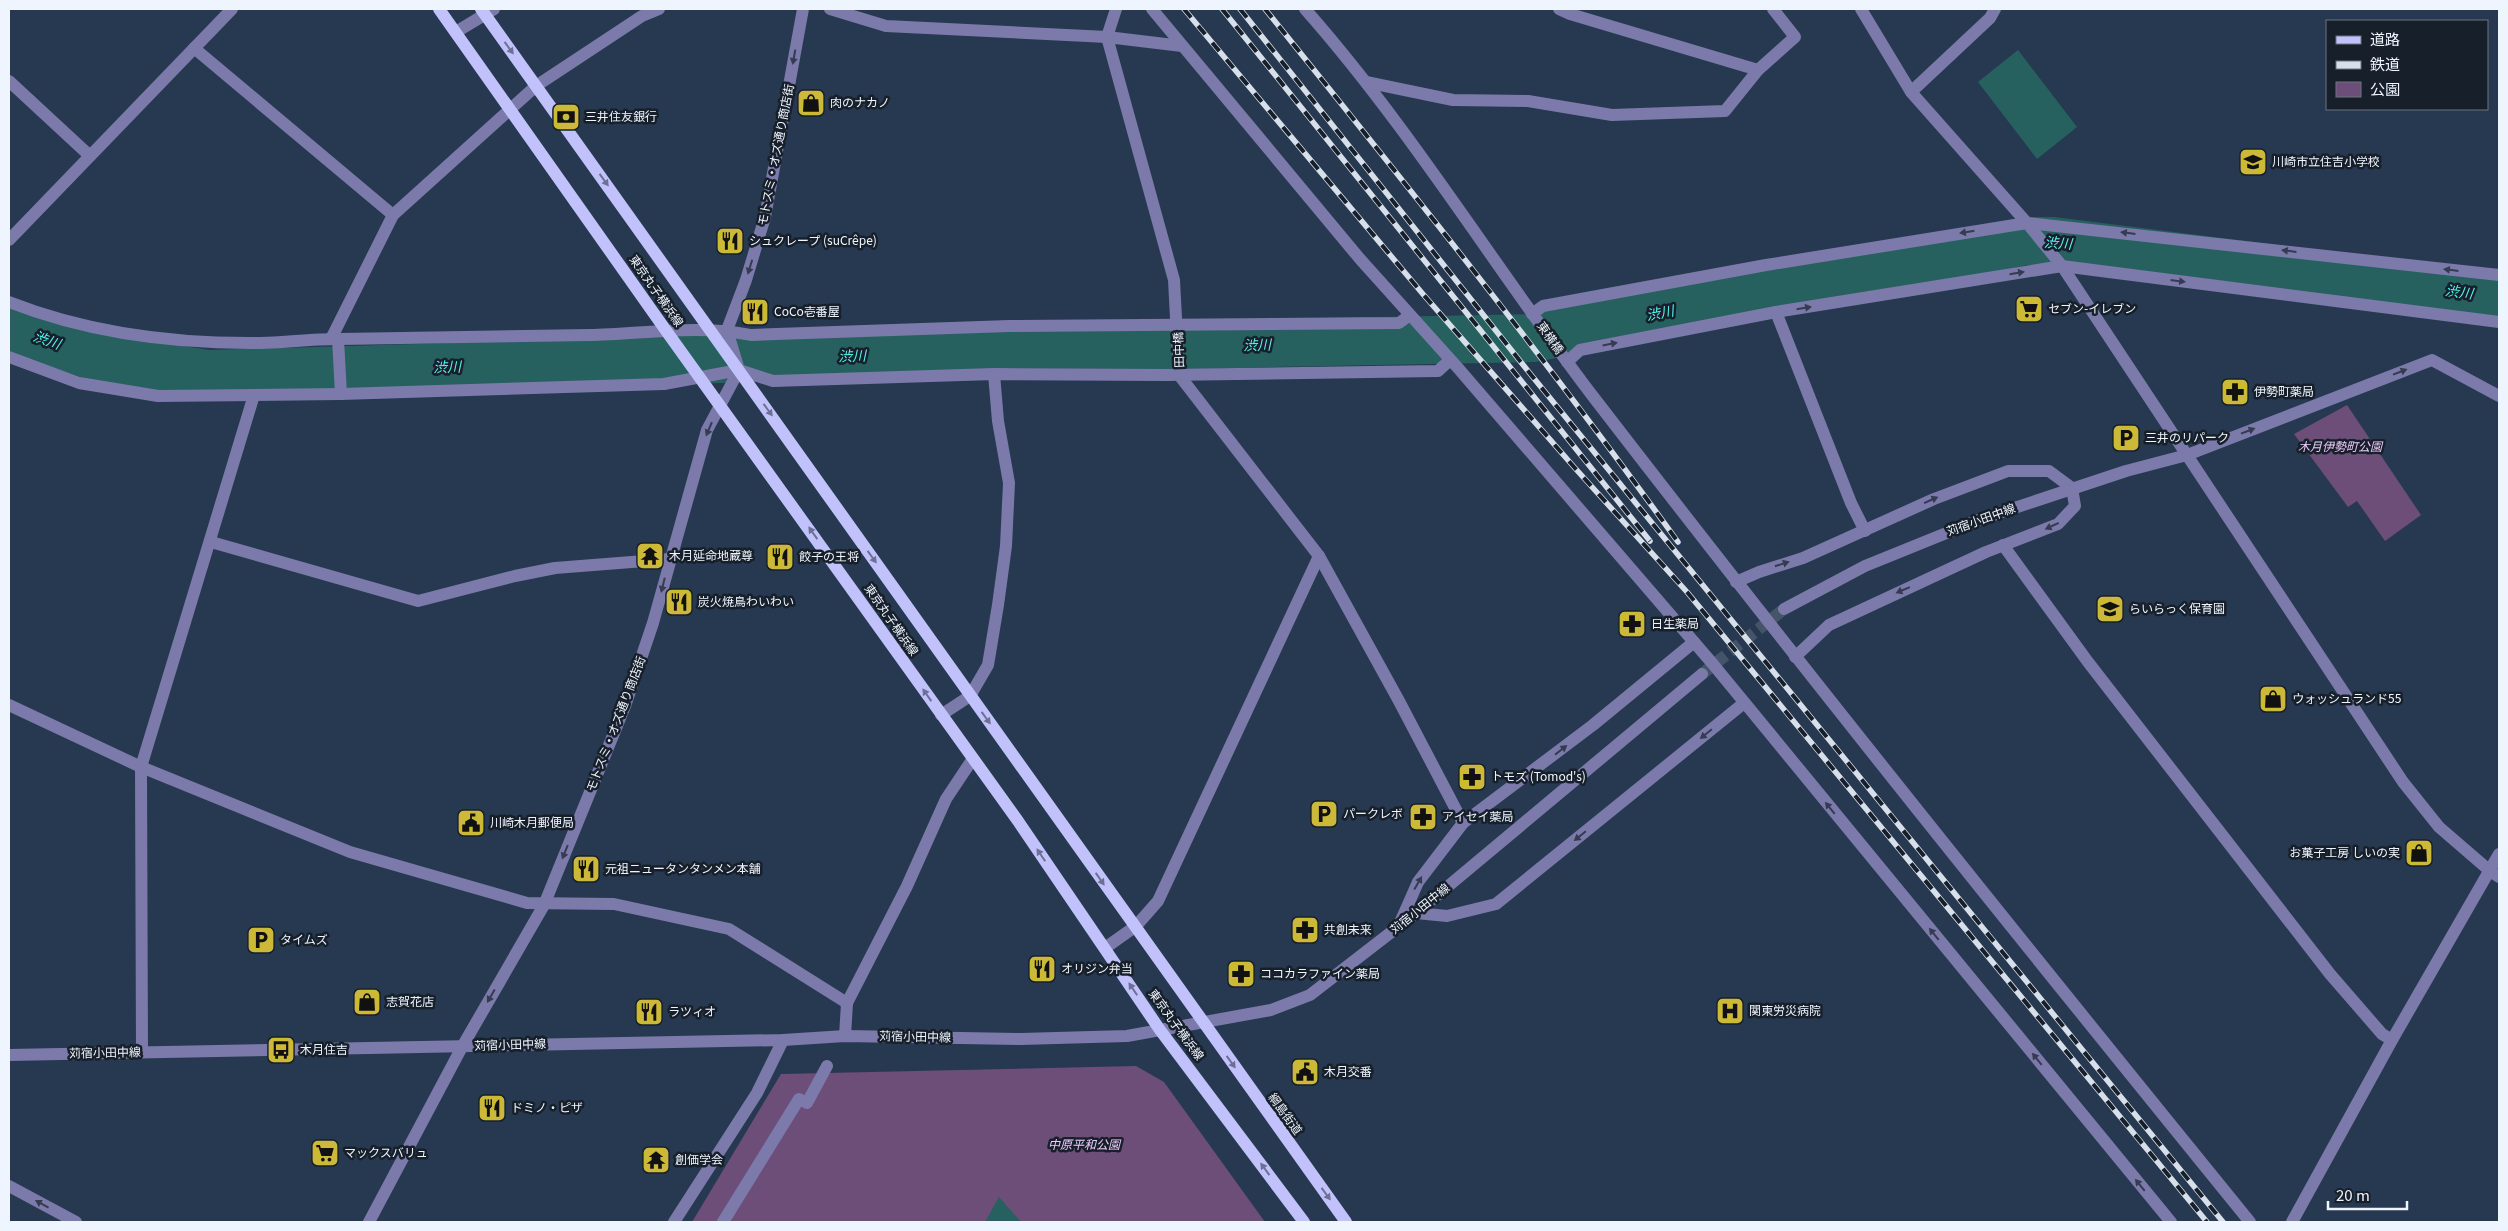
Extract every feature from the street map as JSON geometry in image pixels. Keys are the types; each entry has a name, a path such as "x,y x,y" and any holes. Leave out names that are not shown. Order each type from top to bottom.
{"main road":[{"name":"東京丸子横浜線","path":"439,9 972,760 1018,821 1160,1030 1304,1222"},
{"name":"東京丸子横浜線","path":"487,11 536,86 1136,926 1202,1022"},
{"name":"綱島街道","path":"1202,1022 1346,1222"}],"street":[{"path":"9,240 232,9"},
{"path":"341,394 335,339 393,215 536,86 642,16 659,9"},
{"name":"モトスミ・オズ通り商店街","path":"727,330 746,280 765,217 803,9"},
{"path":"830,9 886,26 1107,37 1182,46"},
{"path":"1107,37 1116,9"},
{"path":"1152,9 1360,259 1452,361 1694,642 2171,1222"},
{"name":"東横橋","path":"1305,9 1339,47 1366,82 1567,362 1736,582 2250,1222"},
{"path":"1558,9 1758,70"},
{"path":"1366,82 1453,100 1528,101 1612,115 1725,111 1758,70 1795,37 1773,9"},
{"path":"1861,9 1911,92 2027,223 2062,266 2403,782 2439,827 2495,874"},
{"path":"1911,92 1990,18 1995,9"},
{"path":"456,32 487,11"},
{"name":"田中橋","path":"1107,37 1174,280 1180,374"},
{"path":"194,48 393,215"},
{"path":"9,81 90,156"},
{"path":"1532,314 1543,306 1833,254 2027,223 2499,275"},
{"path":"1567,362 1580,350 1776,312 2062,266 2499,322"},
{"path":"9,302 35,312 88,326 181,340 260,343 335,339 667,332 711,329 751,335 1009,326 1399,323 1411,316"},
{"path":"1776,312 1851,503 1865,531"},
{"path":"727,330 739,370"},
{"path":"9,358 79,383 158,396 341,394 664,384 739,370 773,381 994,374 1438,371 1452,361"},
{"name":"苅宿小田中線","path":"1784,609 1865,566 1981,520 2072,488 2187,455 2432,360 2499,396"},
{"name":"モトスミ・オズ通り商店街","path":"369,1222 462,1047 544,905 625,706 653,623 707,430 739,370"},
{"path":"941,715 970,696 988,665 1006,546 1008,483 998,421 994,374"},
{"path":"1180,374 1319,556 1399,701 1463,823"},
{"path":"142,1052 141,767 211,542 254,395"},
{"path":"1736,582 1759,572 1803,558 1934,499 2008,471 2049,471 2072,488 2075,506 2058,524 2003,545 1873,603 1829,625 1795,657"},
{"path":"211,542 418,601 515,576 555,568 670,559"},
{"path":"2003,545 2088,662 2330,974 2382,1034 2392,1040"},
{"path":"1105,948 1136,926 1158,901 1319,556"},
{"path":"1398,927 1418,882 1463,823 1585,731 1694,642"},
{"name":"苅宿小田中線","path":"9,1055 783,1040 845,1036 1021,1039 1128,1036 1271,1010 1310,995 1416,913 1702,674"},
{"path":"1416,913 1447,916 1496,904 1744,703"},
{"path":"9,705 141,767 350,852 527,903 544,905 614,904 729,929 848,1003"},
{"path":"845,1036 848,1003 907,886 946,799 972,760"},
{"path":"2292,1222 2392,1040 2495,874 2499,854"},
{"path":"674,1222 756,1093 783,1040"},
{"path":"723,1222 799,1099 807,1103 828,1066"},
{"path":"9,1186 76,1222"}],"green space":[{"name":"木月伊勢町公園","path":"2347,405 2421,515 2385,541 2357,501 2348,507 2294,434"},
{"name":"中原平和公園","path":"1136,1066 1164,1082 1265,1222 692,1222 781,1074"}],"shaded area":[{"path":"2018,50 2077,127 2037,159 1978,82"},
{"path":"999,1197 1021,1222 985,1222"}],"waterway":[{"name":"渋川","path":"9,327 96,357 208,374 1271,343 1534,338 2026,241 2053,241 2499,297"}],"tunnel":[{"path":"1702,674 1784,609"}],"railway":[{"path":"1184,9 1422,293 1574,467 1687,592 2207,1222"},
{"path":"1222,9 1650,541"},
{"path":"1240,9 1532,376 2223,1222"},
{"path":"1265,9 1527,340 1678,542"}],"place":[{"name":"肉のナカノ","path":"811,103"},
{"name":"三井住友銀行","path":"566,117"},
{"name":"川崎市立住吉小学校","path":"2253,162"},
{"name":"シュクレープ (suCrêpe)","path":"730,241"},
{"name":"セブン-イレブン","path":"2029,309"},
{"name":"CoCo壱番屋","path":"755,312"},
{"name":"伊勢町薬局","path":"2235,392"},
{"name":"三井のリパーク","path":"2126,438"},
{"name":"木月延命地蔵尊","path":"650,556"},
{"name":"餃子の王将","path":"780,557"},
{"name":"炭火焼鳥わいわい","path":"679,602"},
{"name":"らいらっく保育園","path":"2110,609"},
{"name":"日生薬局","path":"1632,624"},
{"name":"ウォッシュランド55","path":"2273,699"},
{"name":"トモズ (Tomod's)","path":"1472,777"},
{"name":"パークレボ","path":"1324,814"},
{"name":"アイセイ薬局","path":"1423,817"},
{"name":"川崎木月郵便局","path":"471,823"},
{"name":"お菓子工房 しいの実","path":"2419,853"},
{"name":"元祖ニュータンタンメン本舗","path":"586,869"},
{"name":"共創未来","path":"1305,930"},
{"name":"タイムズ","path":"261,940"},
{"name":"オリジン弁当","path":"1042,969"},
{"name":"ココカラファイン薬局","path":"1241,974"},
{"name":"志賀花店","path":"367,1002"},
{"name":"関東労災病院","path":"1730,1011"},
{"name":"ラツィオ","path":"649,1012"},
{"name":"木月住吉","path":"281,1050"},
{"name":"木月交番","path":"1305,1072"},
{"name":"ドミノ・ピザ","path":"492,1108"},
{"name":"マックスバリュ","path":"325,1153"},
{"name":"創価学会","path":"656,1160"}]}
